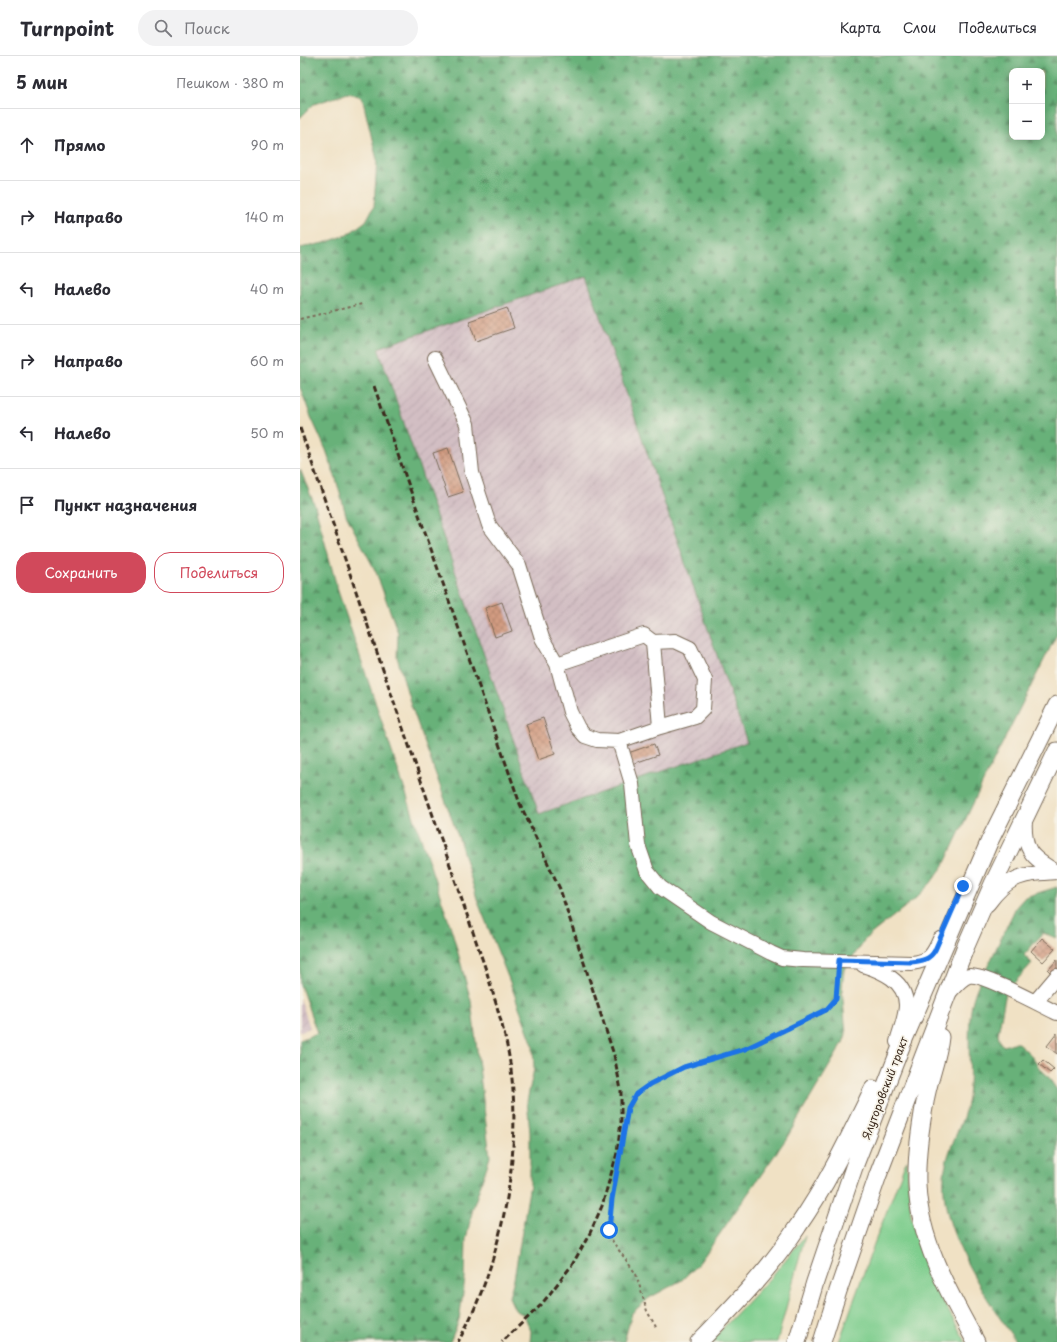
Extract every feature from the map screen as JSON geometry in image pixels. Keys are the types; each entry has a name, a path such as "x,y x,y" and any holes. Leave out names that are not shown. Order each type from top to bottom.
{"main road":[{"name":"Ялуторовский тракт","path":"797,1342 822,1260 854,1167 923,993 990,840 1057,705"},
{"path":"822,1342 878,1175 946,1000 980,915 1010,848 1057,751"},
{"path":"699,1342 748,1291 799,1226 831,1172 923,993"},
{"path":"946,1000 940,1043 925,1100 920,1131 917,1184 924,1226 937,1267 951,1297 976,1342"},
{"path":"878,1104 896,1044"}],"street":[{"path":"435,358 467,424 472,472 489,525 519,565 542,638 556,664 570,712 578,728 585,736 597,740 619,741 695,717 703,709 705,680 690,648 675,641 653,642 644,635 556,664"},
{"path":"653,642 660,727"},
{"path":"619,741 632,784 638,845 647,871 660,887 711,922 771,953 792,959 921,962 928,958 935,950 963,886 990,840"},
{"path":"1026,814 1026,844 1037,860 1057,872"},
{"path":"980,915 1002,886 1011,881 1036,873 1057,872"},
{"path":"845,960 882,972 900,986 906,1005 896,1044"},
{"path":"946,1000 963,979 974,976 1006,988 1057,1013"},
{"path":"1035,1002 1057,976"}],"path":[{"path":"300,319 362,304"},
{"path":"656,1327 647,1311 636,1274 613,1242 609,1230 612,1199 628,1108 636,1094 650,1084 684,1067 745,1049 826,1010 836,999 845,960"}],"shaded area":[{"path":"586,275 747,742 539,814 377,347"},
{"path":"300,998 310,1028 300,1032"}],"green space":[{"path":"300,56 1057,56 1057,634 987,774 944,865 930,884 915,899 866,938 844,970 842,988 846,1034 843,1043 786,1139 699,1263 682,1280 649,1298 632,1313 624,1342 530,1342 531,1331 524,1315 515,1310 509,1297 514,1279 530,1184 530,1132 527,1101 534,1069 533,1045 478,902 459,839 411,705 397,657 398,633 376,572 346,515 326,450 311,417 300,387 300,248 324,243 347,235 366,221 374,206 377,160 362,97 348,93 314,104 300,118","holes":["586,276 747,742 539,814 378,348"]},
{"path":"300,469 315,506 338,591 452,931 471,1001 490,1157 473,1208 466,1239 465,1279 459,1320 450,1342 300,1342 300,1040 317,1033 300,984"},
{"path":"1057,887 1057,938 1043,933 1024,955 1032,963 1006,992 998,1034 1000,1043 1004,1046 1018,1043 1030,1054 1057,1090 1057,1342 1016,1342 978,1283 955,1237 948,1214 944,1191 945,1169 950,1151 964,1115 968,1097 969,1027 973,998 1016,907 1025,897"},
{"path":"907,1161 911,1215 919,1248 941,1298 966,1342 839,1342 874,1244"},
{"path":"805,1236 777,1342 710,1342 771,1277"}],"building":[{"path":"507,308 514,328 476,341 469,321"},
{"path":"448,448 463,492 448,497 433,453"},
{"path":"502,602 512,631 495,637 485,608"},
{"path":"543,718 555,754 538,760 526,724"},
{"path":"654,744 658,755 632,764 628,753"},
{"path":"1042,938 1055,949 1043,962 1031,951"},
{"path":"1057,960 1057,979 1048,970"},
{"path":"1057,1033 1057,1054 1047,1046"},
{"path":"1043,1060 1054,1069 1050,1073 1039,1064"}],"railway":[{"path":"374,386 520,804 560,889 614,1055 621,1090 621,1122 617,1153 602,1206 590,1233 572,1265 541,1305 502,1342"},
{"path":"300,428 487,973 507,1045 514,1104 513,1139 505,1210 497,1245 486,1279 473,1312 458,1342"}],"route":[{"path":"609,1230 609,1218 628,1108 636,1094 650,1084 684,1067 745,1049 826,1010 836,999 839,960 921,962 928,958 935,950 963,886"}]}
